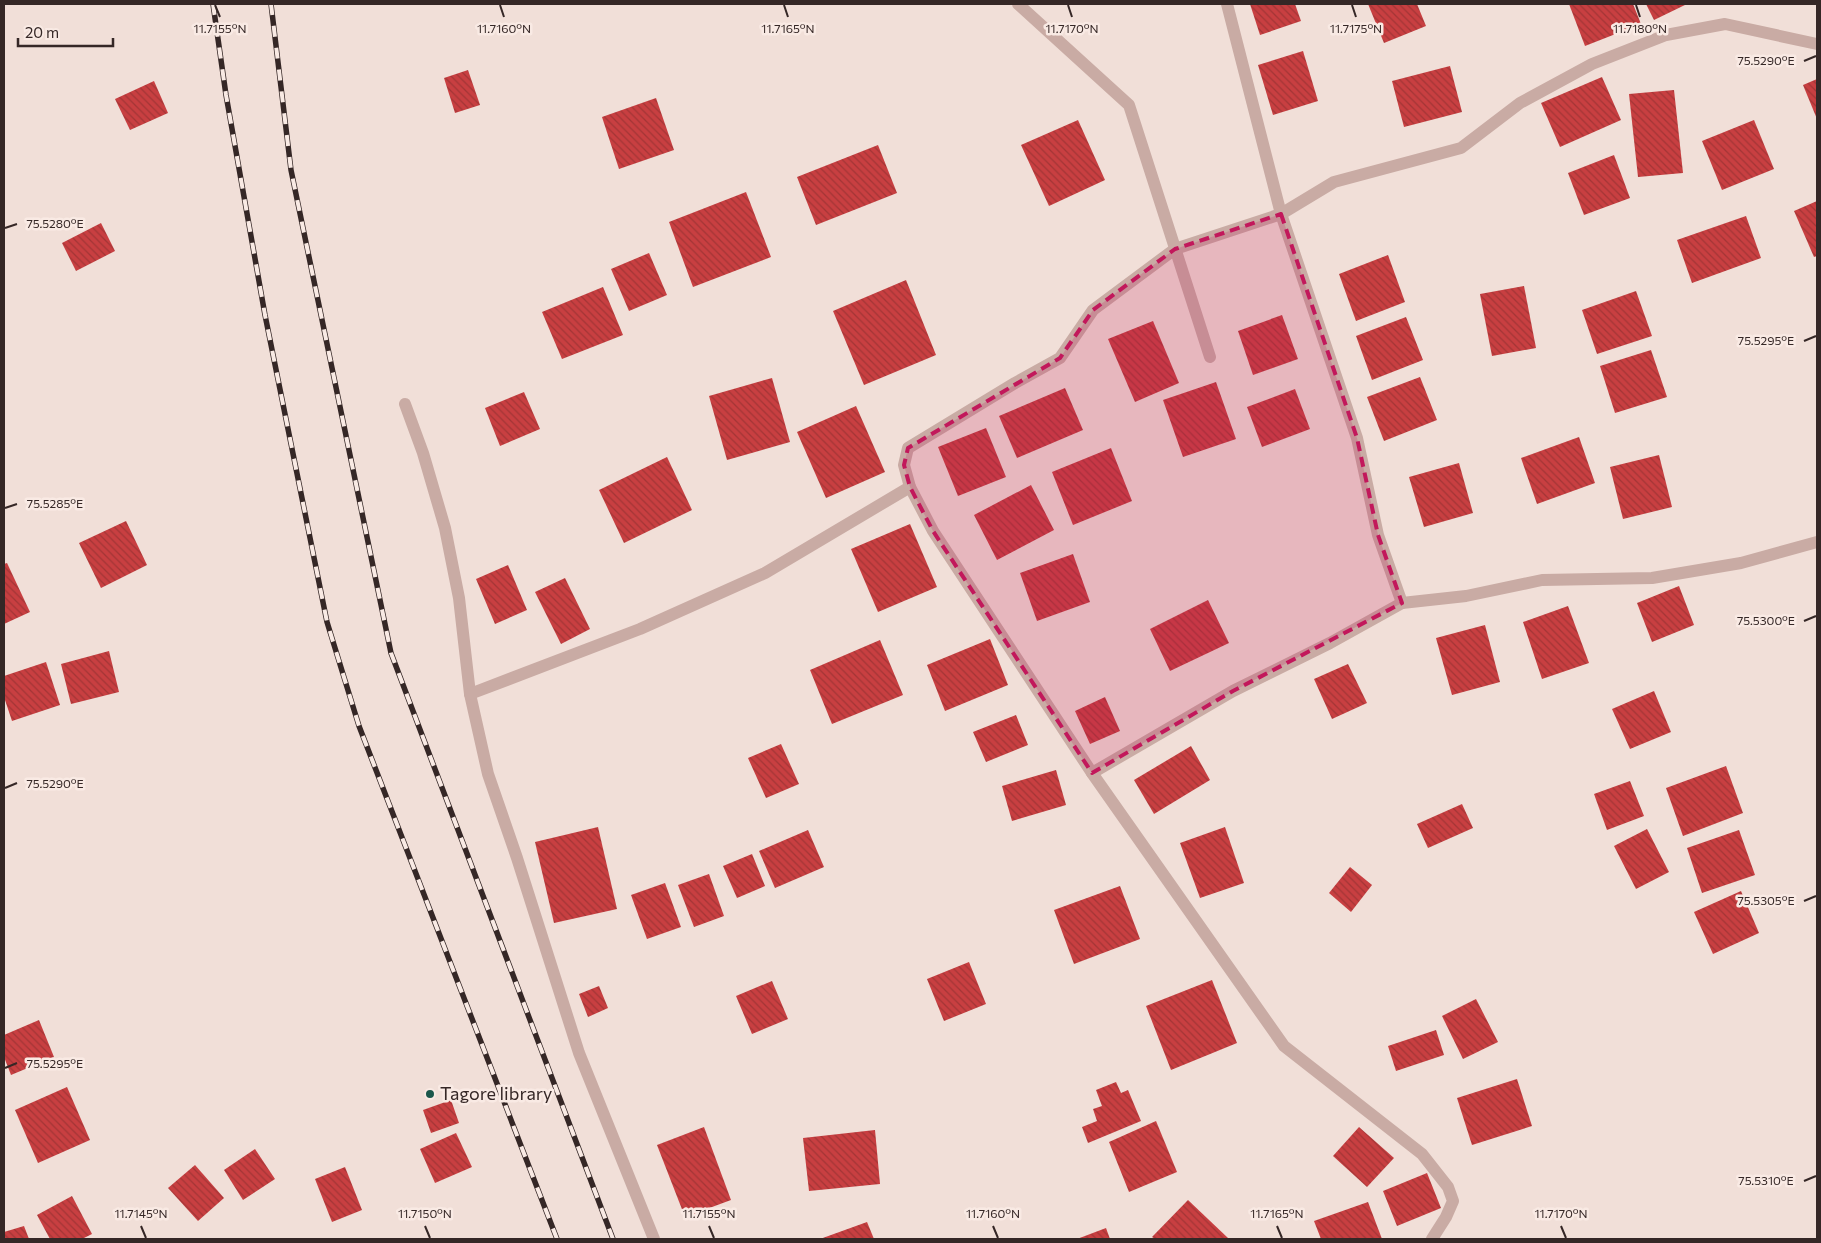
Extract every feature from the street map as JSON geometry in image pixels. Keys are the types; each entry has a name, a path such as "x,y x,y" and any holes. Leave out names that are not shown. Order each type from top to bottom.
{"street":[{"path":"1018,4 1129,106 1210,357"},
{"path":"1227,4 1281,214 1357,438 1378,535 1402,603"},
{"path":"1432,1239 1446,1217 1453,1201 1448,1187 1422,1154 1284,1046 1092,773 933,531 910,487 904,465 908,448 1060,358 1093,310 1175,249 1281,214 1334,182 1461,148 1520,103 1592,64 1666,35 1725,24 1817,44"},
{"path":"405,404 423,453 445,528 459,598 470,694 488,774 517,858 579,1053 654,1239"},
{"path":"470,694 640,629 765,573 910,487"},
{"path":"1092,773 1233,691 1330,643 1402,603 1466,596 1542,580 1652,578 1741,563 1817,542"}],"highlighted area":[{"path":"1281,214 1357,438 1378,535 1402,603 1233,691 1092,773 933,531 910,487 904,465 908,448 1060,358 1093,310 1175,249"}],"building":[{"path":"1250,4 1295,4 1301,21 1260,35"},
{"path":"1368,4 1417,4 1426,26 1384,43"},
{"path":"1569,4 1633,4 1641,24 1585,46"},
{"path":"1646,4 1687,4 1654,20"},
{"path":"1303,51 1318,101 1273,115 1258,65"},
{"path":"1450,66 1462,112 1404,127 1392,81"},
{"path":"468,70 480,105 455,113 444,78"},
{"path":"1602,77 1621,120 1560,147 1541,103"},
{"path":"1817,79 1817,119 1803,85"},
{"path":"154,81 168,113 130,130 115,99"},
{"path":"1674,90 1683,173 1638,177 1629,94"},
{"path":"656,98 674,150 619,169 602,117"},
{"path":"1078,120 1105,180 1049,206 1021,145"},
{"path":"1754,120 1774,169 1722,190 1702,141"},
{"path":"878,145 897,193 816,225 797,177"},
{"path":"1614,155 1630,198 1584,215 1568,173"},
{"path":"746,192 771,257 693,287 669,222"},
{"path":"1817,201 1817,256 1814,257 1794,211"},
{"path":"1746,216 1761,258 1692,283 1677,240"},
{"path":"101,223 115,251 76,271 62,243"},
{"path":"649,253 667,295 629,311 611,269"},
{"path":"1388,255 1405,302 1356,321 1339,274"},
{"path":"906,280 936,355 864,385 833,311"},
{"path":"1524,286 1536,348 1492,356 1480,294"},
{"path":"603,287 623,335 562,359 542,312"},
{"path":"1636,291 1652,336 1597,354 1582,310"},
{"path":"1282,315 1298,359 1253,375 1238,331"},
{"path":"1406,317 1423,360 1372,380 1356,336"},
{"path":"1153,321 1179,383 1135,402 1108,339"},
{"path":"1651,350 1667,397 1615,413 1600,366"},
{"path":"1420,377 1437,420 1384,441 1367,397"},
{"path":"772,378 790,442 727,460 709,396"},
{"path":"1216,382 1236,439 1183,457 1163,400"},
{"path":"1065,388 1083,430 1017,458 999,416"},
{"path":"1295,389 1310,429 1262,447 1247,407"},
{"path":"524,392 540,429 500,446 485,408"},
{"path":"856,406 885,472 826,498 797,432"},
{"path":"986,428 1006,477 958,496 938,447"},
{"path":"1579,437 1595,483 1537,504 1521,458"},
{"path":"1111,448 1132,501 1073,525 1052,472"},
{"path":"1659,455 1672,507 1623,519 1610,467"},
{"path":"667,457 692,510 624,543 599,490"},
{"path":"1459,463 1473,513 1424,527 1409,477"},
{"path":"1031,485 1054,530 997,560 974,515"},
{"path":"126,521 147,565 101,588 79,543"},
{"path":"910,524 937,587 878,612 851,549"},
{"path":"1073,554 1090,602 1037,621 1020,573"},
{"path":"7,563 30,612 4,624 4,564"},
{"path":"508,565 527,610 495,624 476,579"},
{"path":"565,578 590,629 561,644 535,592"},
{"path":"1679,586 1694,625 1652,642 1637,603"},
{"path":"1208,600 1229,643 1170,671 1150,629"},
{"path":"1568,606 1589,663 1542,679 1523,622"},
{"path":"1485,625 1500,682 1452,695 1436,638"},
{"path":"990,639 1008,685 945,711 927,665"},
{"path":"880,640 903,695 832,724 810,670"},
{"path":"109,651 119,692 71,704 61,664"},
{"path":"46,662 60,705 12,721 4,697 4,676"},
{"path":"1348,664 1367,703 1332,719 1314,679"},
{"path":"1654,691 1671,732 1630,749 1612,709"},
{"path":"1105,697 1120,731 1090,744 1075,711"},
{"path":"1016,715 1028,745 986,762 973,732"},
{"path":"781,744 799,784 766,798 748,758"},
{"path":"1191,746 1210,780 1154,814 1134,780"},
{"path":"1726,766 1743,813 1683,836 1666,788"},
{"path":"1056,770 1066,805 1012,821 1002,786"},
{"path":"1630,781 1644,816 1607,830 1594,794"},
{"path":"1462,804 1473,828 1428,848 1417,824"},
{"path":"598,827 617,909 554,923 535,842"},
{"path":"1225,827 1244,883 1200,898 1180,843"},
{"path":"1647,829 1669,872 1636,889 1614,846"},
{"path":"808,830 824,867 775,888 759,851"},
{"path":"1739,830 1755,875 1702,893 1687,848"},
{"path":"752,854 765,886 737,898 723,866"},
{"path":"1350,867 1372,885 1351,912 1329,893"},
{"path":"709,874 724,916 694,927 678,885"},
{"path":"665,883 681,927 647,939 631,895"},
{"path":"1120,886 1140,939 1074,964 1054,910"},
{"path":"1741,891 1759,933 1713,954 1694,912"},
{"path":"969,962 986,1004 944,1021 927,979"},
{"path":"1212,980 1237,1043 1171,1070 1146,1006"},
{"path":"772,981 788,1019 752,1034 736,996"},
{"path":"599,986 608,1008 588,1017 579,994"},
{"path":"1476,999 1498,1042 1463,1059 1442,1016"},
{"path":"39,1020 54,1057 11,1075 4,1057 4,1035"},
{"path":"1436,1030 1444,1055 1396,1071 1388,1046"},
{"path":"1517,1079 1532,1126 1472,1145 1457,1098"},
{"path":"1116,1082 1121,1093 1128,1090 1141,1121 1088,1143 1082,1127 1097,1121 1093,1109 1102,1106 1096,1090"},
{"path":"67,1087 90,1140 38,1163 15,1110"},
{"path":"451,1100 459,1123 431,1133 423,1110"},
{"path":"1156,1121 1177,1172 1129,1192 1109,1142"},
{"path":"704,1127 731,1200 685,1217 657,1145"},
{"path":"1359,1127 1394,1158 1367,1187 1333,1156"},
{"path":"875,1130 880,1184 809,1191 803,1138"},
{"path":"456,1133 472,1167 435,1183 420,1149"},
{"path":"255,1149 275,1179 243,1200 224,1170"},
{"path":"195,1165 224,1198 198,1221 168,1188"},
{"path":"345,1167 362,1210 332,1222 315,1179"},
{"path":"1427,1173 1441,1208 1397,1226 1383,1191"},
{"path":"72,1196 92,1234 82,1239 50,1239 37,1215"},
{"path":"1188,1200 1228,1238 1155,1239 1152,1237"},
{"path":"1368,1202 1382,1239 1321,1239 1314,1221"},
{"path":"867,1222 874,1239 820,1239"},
{"path":"24,1226 29,1239 4,1239 4,1232"},
{"path":"1106,1228 1110,1239 1077,1239"}],"railway":[{"path":"213,4 226,95 265,315 327,622 359,726 557,1239"},
{"path":"271,4 291,170 391,653 613,1239"}],"place":[{"name":"Tagore library","path":"430,1094"}]}
